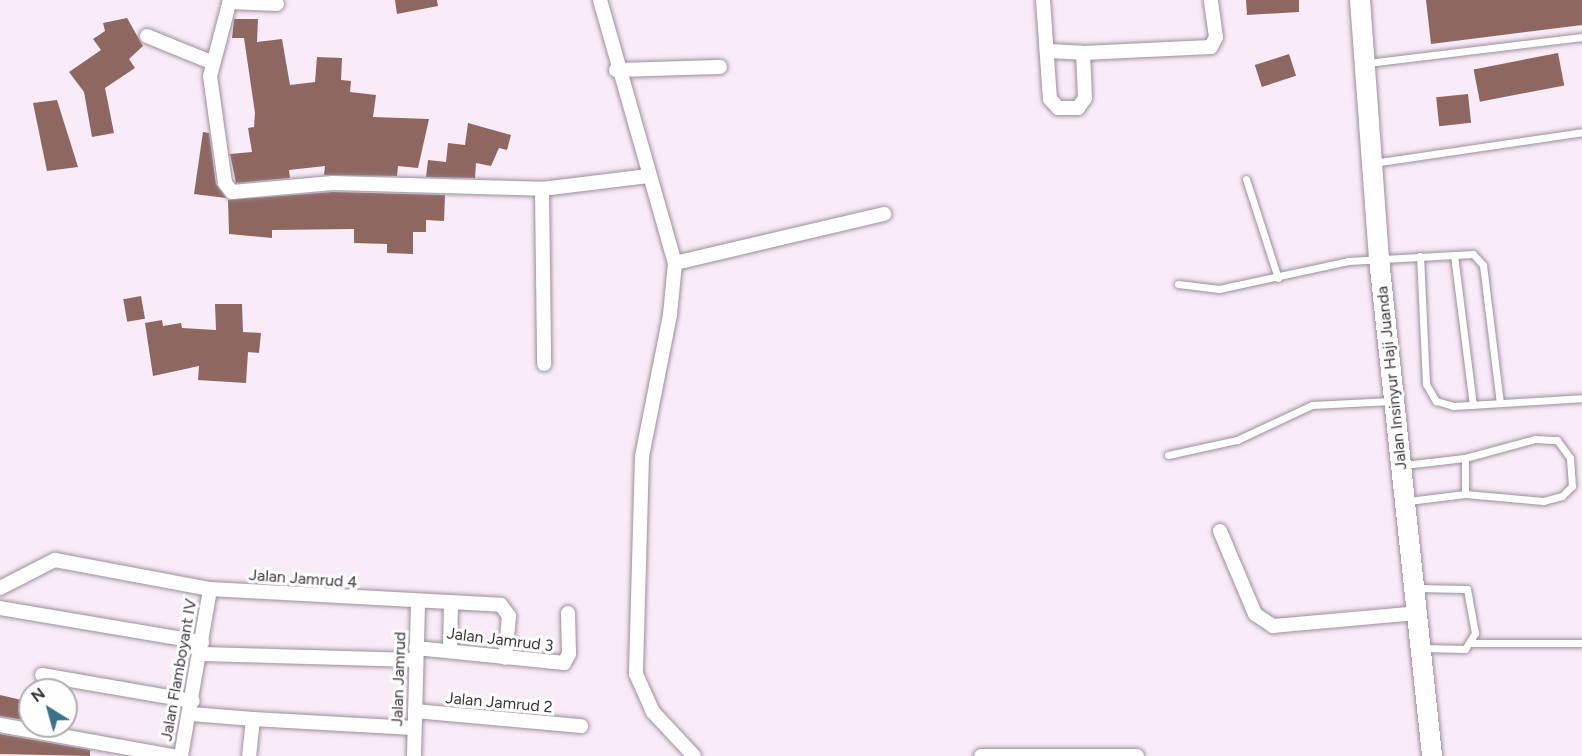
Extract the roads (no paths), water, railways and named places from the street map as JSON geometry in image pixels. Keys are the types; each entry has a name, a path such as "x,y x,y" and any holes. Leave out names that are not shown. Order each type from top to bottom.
{"main road":[{"name":"Jalan Insinyur Haji Juanda","path":"1360,0 1379,259 1396,401 1432,756"}],"street":[{"path":"600,0 616,70 675,263 670,315 642,456 636,674 653,712 694,756"},
{"path":"1043,0 1050,99 1058,108 1083,104 1083,53"},
{"path":"1048,51 1083,53 1210,47 1216,37 1211,0"},
{"path":"277,3 230,1 212,62 225,183 232,192 333,183 542,189 648,176"},
{"path":"147,36 212,62"},
{"path":"616,70 720,67"},
{"path":"542,189 544,364"},
{"path":"675,263 884,214"},
{"path":"1220,531 1255,614 1273,626 1418,612"},
{"name":"Jalan Jamrud 4","path":"0,588 49,562 210,589 451,604 507,610 505,658"},
{"name":"Jalan Flamboyant IV","path":"181,756 192,707 210,589"},
{"name":"Jalan Jamrud","path":"414,756 418,602"},
{"path":"450,650 451,604"},
{"name":"Jalan Jamrud 3","path":"0,608 201,648 416,654 450,650 564,663 569,654 568,613"},
{"path":"42,675 253,719 413,728"},
{"name":"Jalan Jamrud 2","path":"415,711 581,726"},
{"path":"249,756 253,719"},
{"path":"0,725 172,756"},
{"path":"981,756 1129,756"}],"lane":[{"path":"1365,64 1582,38"},
{"path":"1371,163 1582,132"},
{"path":"1246,179 1278,279"},
{"path":"1178,284 1219,289 1379,259 1473,254 1483,265 1500,403"},
{"path":"1454,255 1473,405"},
{"path":"1420,256 1428,393 1445,405 1582,398"},
{"path":"1168,455 1243,438 1312,405 1396,401"},
{"path":"1401,465 1465,458 1503,444 1557,441 1570,458 1572,486 1562,496 1542,501 1465,494 1406,502"},
{"path":"1465,458 1465,494"},
{"path":"1415,588 1467,589 1472,643"},
{"path":"1421,648 1459,650 1472,643 1581,643"}]}
